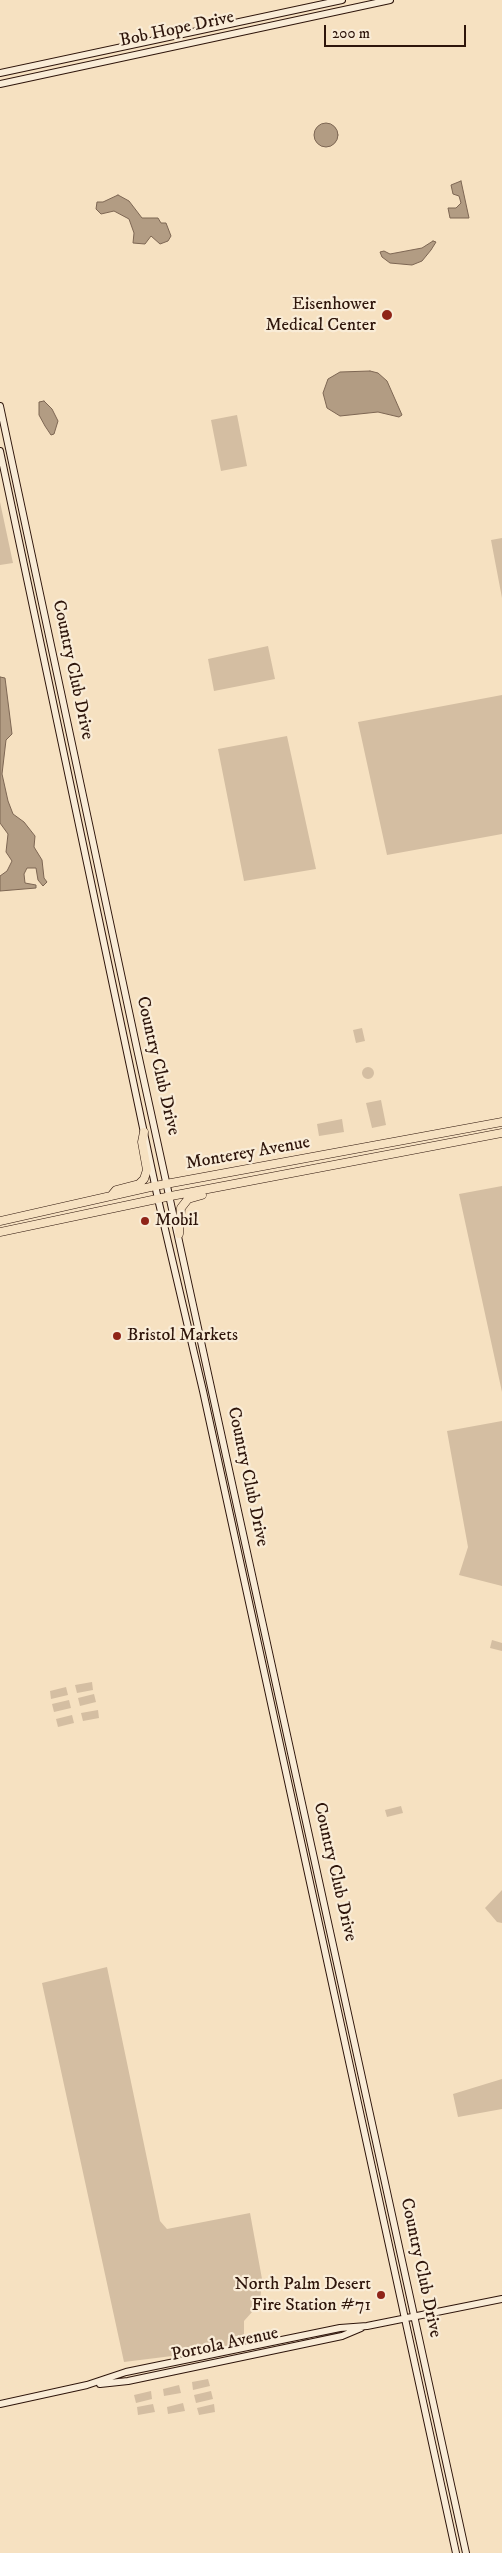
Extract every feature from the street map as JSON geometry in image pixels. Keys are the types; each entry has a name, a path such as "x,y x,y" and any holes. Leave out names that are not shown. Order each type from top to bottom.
{"main road":[{"name":"Bob Hope Drive","path":"0,73 342,0"},
{"name":"Bob Hope Drive","path":"0,84 390,0"},
{"name":"Country Club Drive","path":"0,406 466,2553"},
{"name":"Country Club Drive","path":"0,451 155,1186 201,1386 456,2553"},
{"path":"36,627 44,630 52,651"},
{"name":"Monterey Avenue","path":"0,1221 155,1186 502,1122"},
{"path":"110,1196 116,1190 139,1184 144,1179 147,1170 142,1142 144,1132"},
{"name":"Monterey Avenue","path":"0,1232 171,1196 502,1133"},
{"path":"382,1156 388,1149 409,1145 422,1137"},
{"path":"179,1234 180,1212 184,1203 188,1199 228,1185"},
{"path":"389,2243 398,2265 404,2266"},
{"name":"Portola Avenue","path":"0,2404 87,2385 126,2372 340,2328 367,2326 502,2299"},
{"name":"Portola Avenue","path":"87,2385 128,2381 342,2336 367,2326"},
{"path":"209,2364 220,2357 240,2353 245,2348"}],"shaded area":[{"path":"326,123 335,126 338,135 335,144 326,147 317,144 314,135 317,126"},
{"path":"461,181 469,218 450,218 448,208 456,208 461,203 459,196 453,194 451,185"},
{"path":"118,195 129,201 142,218 158,218 161,223 166,223 171,236 168,241 160,244 151,236 145,244 133,243 134,233 129,219 114,211 101,214 96,209 97,202 103,202"},
{"path":"433,241 436,242 422,261 412,265 390,263 382,257 380,252 384,251 390,254 422,248"},
{"path":"370,371 378,373 387,381 402,415 399,417 378,412 340,416 327,408 323,393 328,379 340,372"},
{"path":"44,401 52,409 58,421 54,434 51,435 39,415 39,402"},
{"path":"237,415 247,466 221,471 211,420"},
{"path":"0,502 13,563 0,565"},
{"path":"502,538 502,598 491,540"},
{"path":"268,646 275,679 214,691 208,659"},
{"path":"0,677 5,678 12,734 6,740 2,774 13,814 24,822 35,836 34,847 42,860 44,878 47,882 43,886 38,880 36,868 27,868 24,874 25,883 36,885 36,888 0,891 0,876 7,871 12,861 6,852 8,834 0,823"},
{"path":"502,695 502,834 387,855 358,722"},
{"path":"287,736 316,869 244,881 218,749"},
{"path":"362,1028 365,1041 356,1043 353,1030"},
{"path":"366,1067 370,1067 374,1073 370,1079 366,1079 362,1075 362,1071"},
{"path":"381,1100 386,1125 372,1128 366,1103"},
{"path":"342,1119 344,1132 319,1136 317,1124"},
{"path":"502,1186 502,1392 459,1194"},
{"path":"502,1421 502,1586 459,1575 468,1547 447,1431"},
{"path":"492,1640 502,1643 502,1651 490,1648"},
{"path":"92,1682 93,1690 77,1693 75,1685"},
{"path":"66,1687 68,1695 51,1699 50,1691"},
{"path":"94,1694 96,1702 80,1706 78,1698"},
{"path":"69,1700 71,1708 54,1712 52,1704"},
{"path":"98,1710 99,1718 83,1721 81,1713"},
{"path":"72,1715 74,1723 58,1727 56,1719"},
{"path":"401,1806 403,1813 387,1817 385,1810"},
{"path":"502,1890 502,1923 497,1922 485,1908"},
{"path":"107,1967 160,2221 167,2229 250,2213 262,2279 260,2303 244,2321 244,2347 124,2362 42,1983"},
{"path":"502,2079 502,2109 458,2117 453,2094"},
{"path":"208,2379 210,2386 193,2390 192,2382"},
{"path":"179,2385 181,2393 164,2396 163,2389"},
{"path":"151,2391 152,2399 136,2403 134,2395"},
{"path":"211,2391 213,2399 196,2403 194,2395"},
{"path":"183,2403 185,2411 168,2414 167,2407"},
{"path":"153,2404 155,2412 138,2415 137,2407"},
{"path":"214,2404 215,2412 199,2415 197,2408"}],"place":[{"name":"Eisenhower Medical Center","path":"387,315"},
{"name":"Mobil","path":"145,1221"},
{"name":"Bristol Markets","path":"117,1336"},
{"name":"North Palm Desert Fire Station #71","path":"381,2295"}]}
